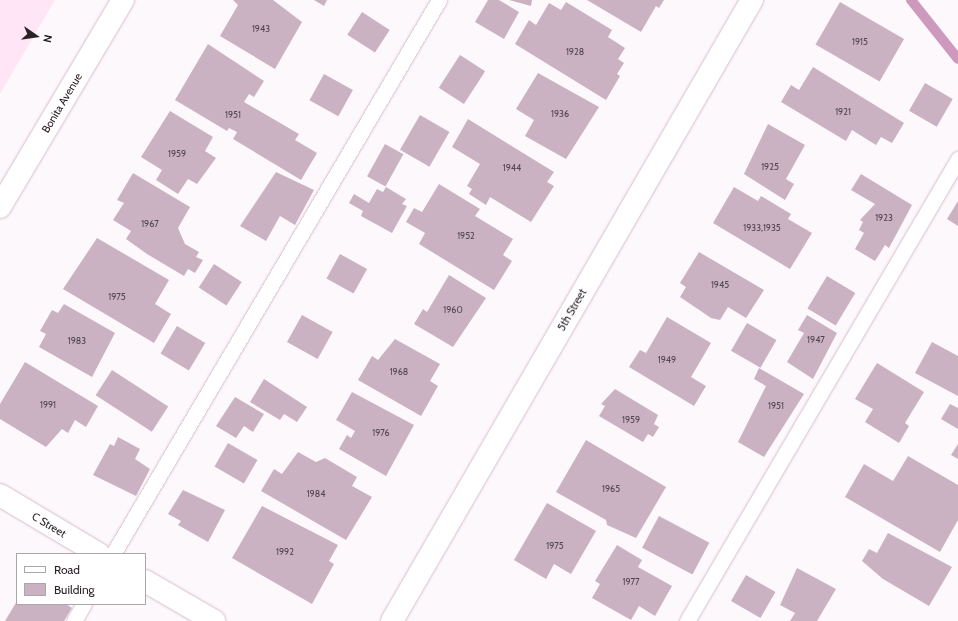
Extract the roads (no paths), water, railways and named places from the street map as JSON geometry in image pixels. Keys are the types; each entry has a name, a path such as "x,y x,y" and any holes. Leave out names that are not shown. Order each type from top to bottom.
{"street":[{"name":"Bonita Avenue","path":"0,206 123,0"},
{"name":"5th Street","path":"392,621 752,0"},
{"name":"C Street","path":"0,495 97,553"},
{"path":"146,582 214,621"}],"lane":[{"path":"114,553 440,0"},
{"path":"688,621 958,159"},
{"path":"74,621 83,605"}],"waterway":[{"path":"911,0 958,59"}]}
